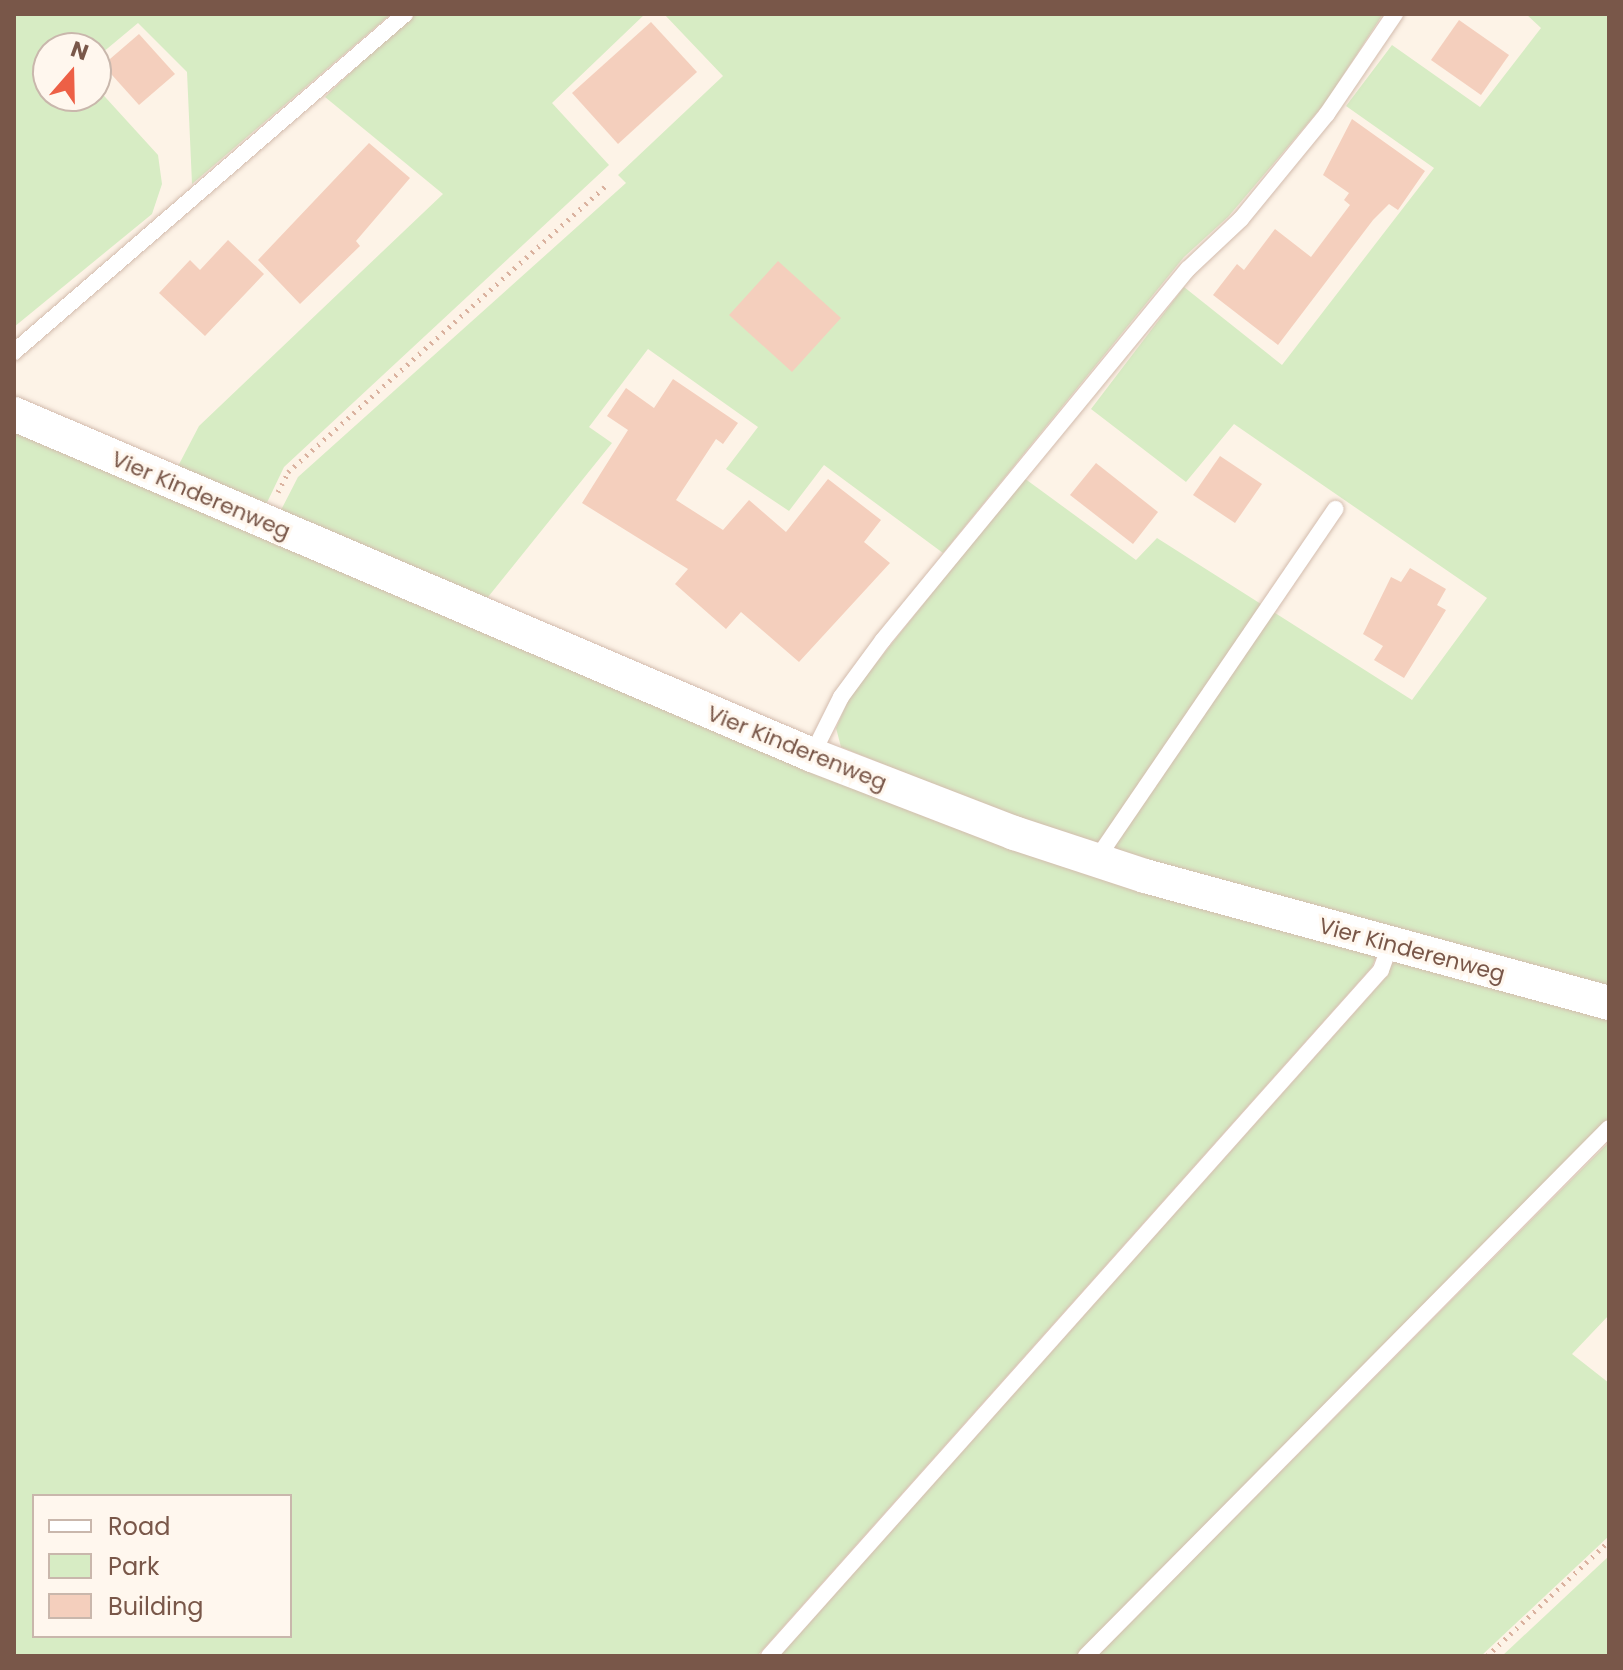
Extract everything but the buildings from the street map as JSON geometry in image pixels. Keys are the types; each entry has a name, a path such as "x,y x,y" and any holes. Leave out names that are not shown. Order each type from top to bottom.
{"street":[{"name":"Vier Kinderenweg","path":"14,414 812,755 1096,860 1390,945 1609,1003"}],"lane":[{"path":"14,352 405,14"},
{"path":"812,755 841,697 883,640 1188,269 1241,219 1327,114 1395,14"},
{"path":"1096,860 1335,509"},
{"path":"769,1656 1381,970 1390,945"},
{"path":"1086,1656 1609,1128"}],"path":[{"path":"265,522 288,472 607,185"},
{"path":"1487,1656 1609,1541"}],"green space":[{"path":"14,14 391,14 192,184 187,72 138,23 112,45 112,32 32,32 32,112 112,112 112,105 158,155 162,184 152,214 14,327"},
{"path":"412,14 645,14 552,103 609,165 284,467 263,511 175,472 199,426 443,194 325,97"},
{"path":"664,14 1383,14 1325,103 1228,217 1184,257 943,553 824,465 789,511 726,469 758,427 648,349 589,427 612,443 484,602 279,514 298,477 626,183 618,175 723,76"},
{"path":"1526,14 1609,14 1609,991 1058,835 841,747 836,728 850,696 1024,478 1136,560 1157,538 1412,700 1487,598 1234,424 1186,482 1091,409 1184,287 1282,365 1434,168 1346,106 1392,45 1480,107 1541,28"},
{"path":"14,430 807,768 1378,952 1372,967 757,1656 14,1656"},
{"path":"1392,958 1609,1019 1609,1119 1076,1656 780,1656 1388,975"},
{"path":"1609,1142 1609,1315 1572,1354 1609,1383 1609,1536 1481,1656 1097,1656"},
{"path":"1609,1556 1609,1656 1502,1656"}]}
